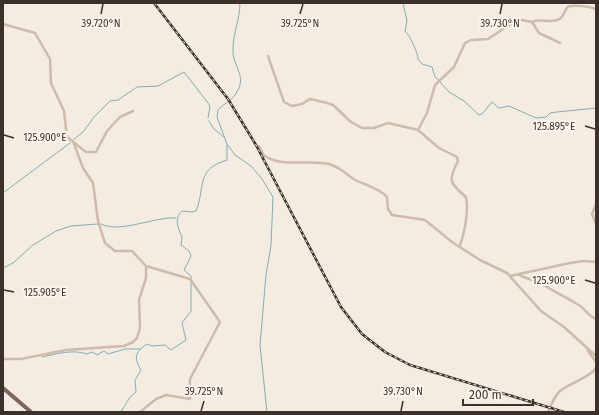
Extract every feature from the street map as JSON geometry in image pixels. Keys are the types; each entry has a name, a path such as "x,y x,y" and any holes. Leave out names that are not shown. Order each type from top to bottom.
{"main road":[{"path":"3,388 31,412"}],"street":[{"path":"418,130 427,113 435,85 454,67 465,43 471,40 488,39 514,22 525,20 532,22 541,19 555,21 560,19 568,7 572,5 596,9"},
{"path":"532,22 539,33 560,43"},
{"path":"3,24 35,33 52,63 51,84 65,115 66,134 74,144 86,152 96,152 107,131 120,117 133,110"},
{"path":"268,56 286,104 299,105 310,99 332,105 351,122 362,128 374,128 388,123 418,130 439,148 455,156 458,159 451,180 454,187 466,197 467,209 466,225 460,246"},
{"path":"74,144 83,168 93,183 98,221 105,243 115,251 132,251 146,266 190,279 220,323 190,380 190,399 166,395 156,400 140,412"},
{"path":"259,146 263,154 268,157 286,162 321,163 341,169 355,180 385,195 388,200 388,209 392,215 425,220 441,234 480,260 500,269 510,276 541,311 564,327 596,356"},
{"path":"596,204 592,214 596,224"},
{"path":"510,276 570,263 584,261 596,262"},
{"path":"3,359 21,359 66,350 121,346 133,342 138,336 140,328 139,300 146,278 146,266"},
{"path":"518,274 525,279 544,285 549,290 579,304 587,314 596,319"},
{"path":"587,349 596,362"},
{"path":"548,412 555,396 560,391 590,375 596,368"}],"waterway":[{"path":"240,3 233,49 233,56 240,77 239,88 235,95 218,110 217,117 227,144 235,155 251,166 262,179 273,197 271,245 266,275 260,345 267,412"},
{"path":"403,3 407,21 405,31 417,53 418,59 422,64 432,67 435,77 439,80"},
{"path":"73,140 83,132 94,117 110,101 118,100 137,87 158,86 184,72 210,106 208,118"},
{"path":"440,82 449,92 464,101 479,115 482,114 492,102 499,108 509,106 536,118 546,117 550,113 596,108"},
{"path":"209,121 213,128 225,138"},
{"path":"3,193 70,143"},
{"path":"191,280 191,276 184,270 191,256 189,251 181,245 182,237 177,220 182,211 196,211 203,180 210,169 227,160 227,145"},
{"path":"101,224 109,227 118,227 168,218 176,218"},
{"path":"3,268 13,263 33,245 56,231 71,226 98,224"},
{"path":"121,412 130,397 136,392 135,380 141,370 136,356 140,350 147,344 152,346 165,345 171,350 186,340 182,323 191,311 191,283"},
{"path":"42,357 70,352 87,354 92,352 97,355 104,351 108,354 125,349 140,349"}],"railway":[{"path":"154,3 228,99 256,145 341,307 362,334 385,352 410,365 564,412"}]}
